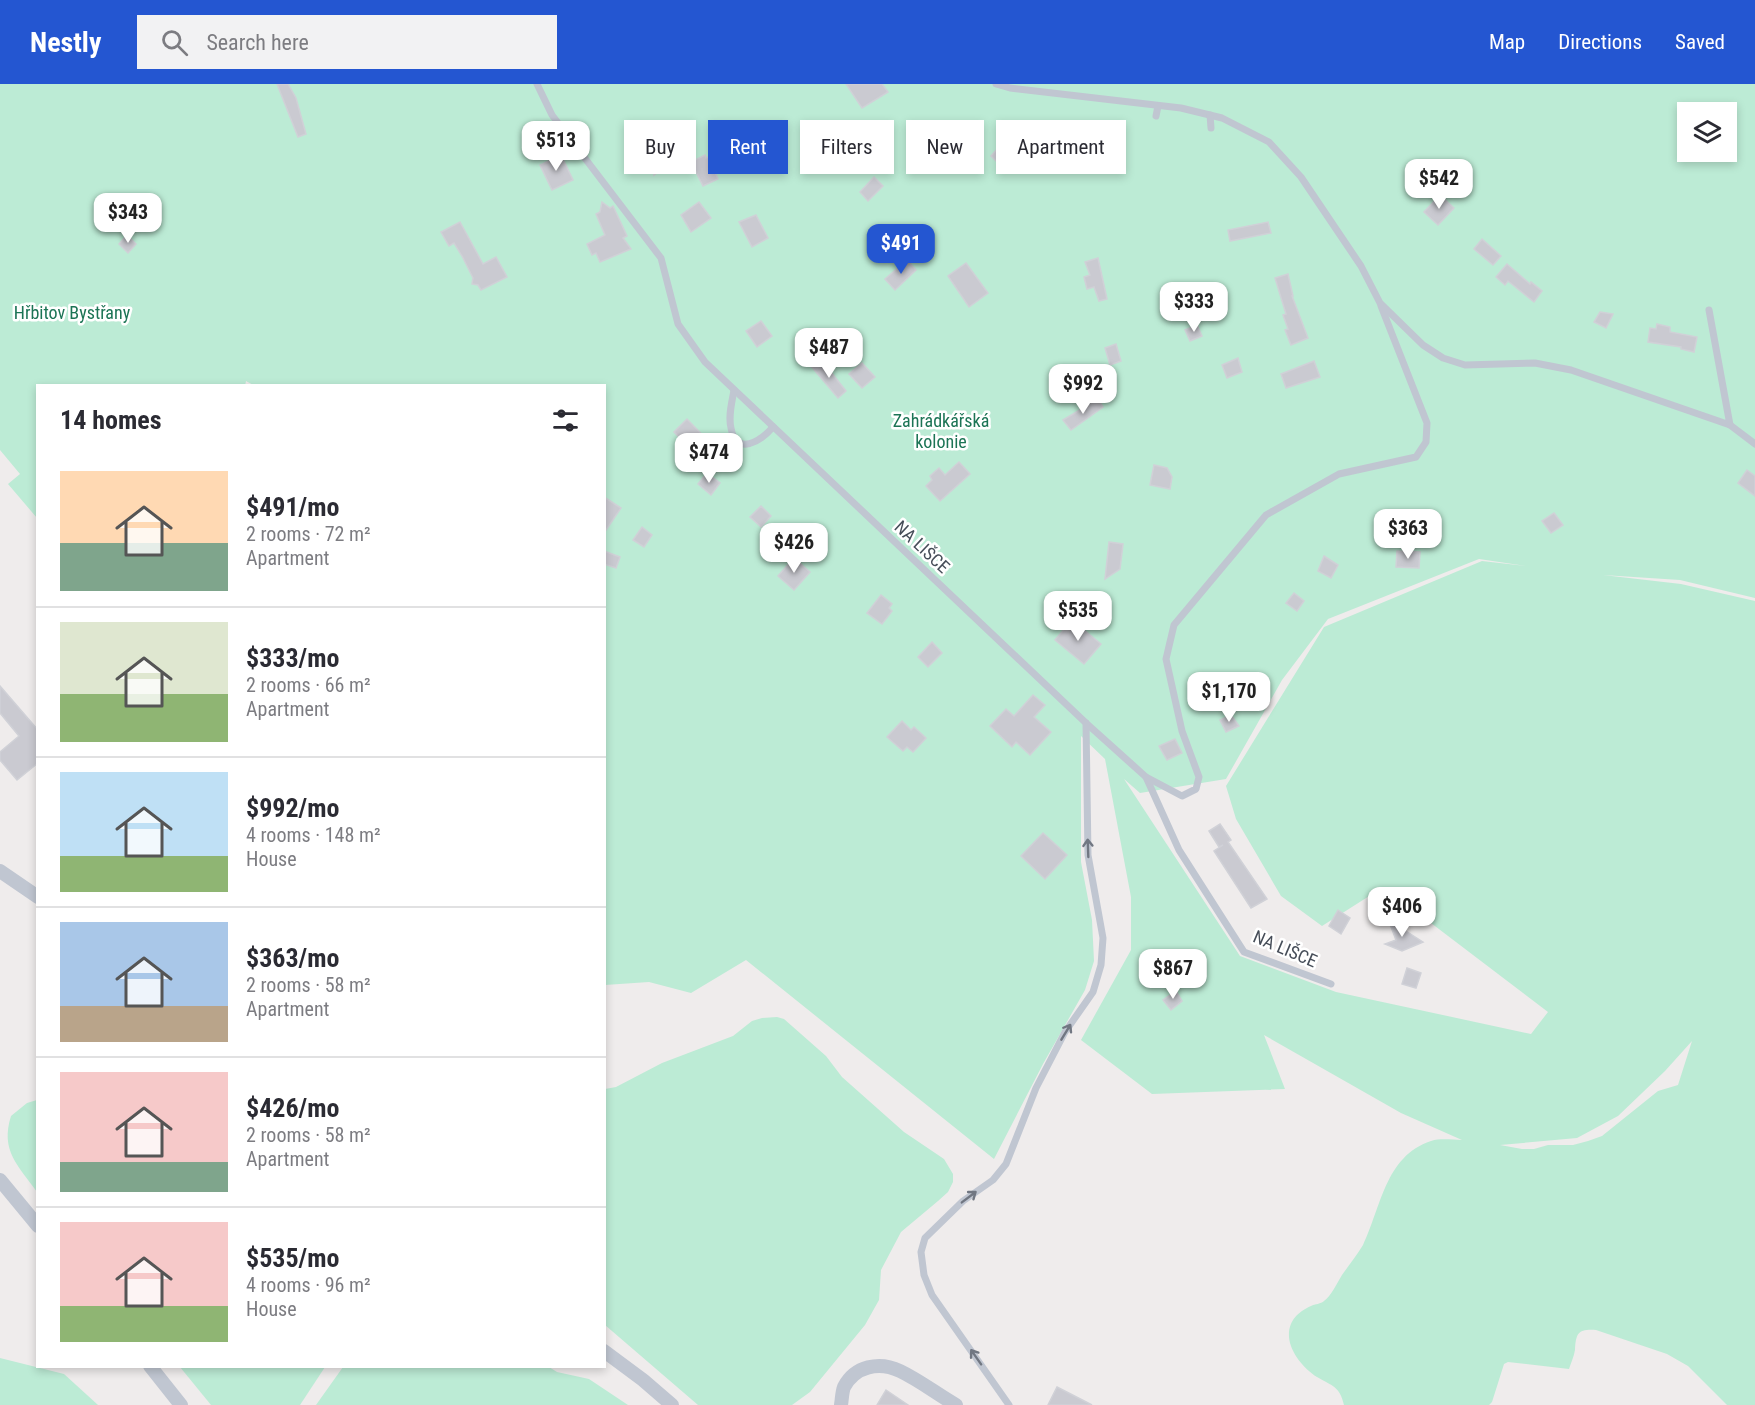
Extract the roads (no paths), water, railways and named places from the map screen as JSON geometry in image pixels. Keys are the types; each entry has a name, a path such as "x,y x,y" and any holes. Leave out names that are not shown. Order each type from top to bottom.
{"street":[{"path":"0,871 36,896"},
{"path":"0,1180 36,1224"},
{"path":"606,1352 672,1405"},
{"path":"841,1405 843,1389 853,1375 865,1367 879,1366 899,1370 956,1405"},
{"path":"152,1368 181,1405"}],"lane":[{"name":"NA LIŠCE","path":"537,84 552,115 661,258 678,324 705,362 1146,777 1179,850 1244,952 1331,984"},
{"path":"996,84 1011,92 1181,108 1222,118 1269,142 1301,177 1361,266 1380,303 1427,423 1426,442 1416,457 1339,474 1266,515 1174,625 1166,659 1182,731 1199,777 1196,789 1182,796 1146,777"},
{"path":"1156,116 1158,106"},
{"path":"1210,115 1211,128"},
{"path":"1380,303 1424,345 1443,358 1465,365 1535,363 1571,370 1730,425 1755,444"},
{"path":"1709,310 1730,425"},
{"path":"734,390 730,426 734,437 740,443 758,442 773,428"},
{"path":"1009,1405 932,1295 924,1275 921,1252 926,1238 963,1201 993,1180 1006,1164 1036,1089 1065,1032 1093,992 1099,974 1103,938 1088,855 1086,723"}],"park label":[{"name":"Hřbitov Bystřany","path":"72,313"},
{"name":"Zahrádkářská kolonie","path":"941,431"}]}
